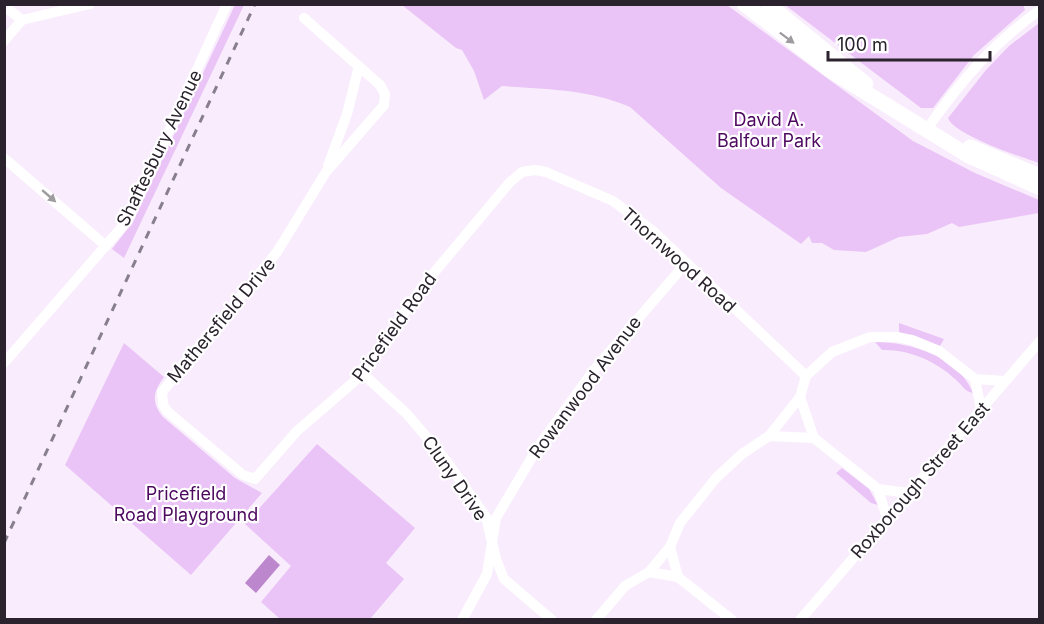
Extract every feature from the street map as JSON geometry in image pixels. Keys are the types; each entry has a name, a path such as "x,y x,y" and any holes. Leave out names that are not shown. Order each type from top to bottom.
{"main road":[{"path":"744,4 831,71 932,131 969,156 1040,188"},
{"path":"768,4 838,59 893,108"},
{"path":"932,131 1040,176"}],"street":[{"path":"4,41 22,20 90,4"},
{"name":"Shaftesbury Avenue","path":"6,360 128,220 227,4"},
{"path":"4,6 22,20"},
{"path":"932,131 968,73 1005,35 1040,10"},
{"name":"Mathersfield Drive","path":"247,478 168,412 163,405 162,392 277,252 326,172 384,105 384,90 304,18"},
{"name":"Mathersfield Drive","path":"326,172 347,114 359,66"},
{"path":"4,158 106,246"},
{"name":"Thornwood Road","path":"535,170 560,177 613,201 654,232 806,376"},
{"name":"Pricefield Road","path":"247,478 255,479 297,431 363,374 422,287 502,190 522,172 535,170"},
{"name":"Rowanwood Avenue","path":"462,620 487,574 496,518 551,427 622,335 686,263"},
{"path":"596,620 625,586 649,572 670,547 680,523 716,478 742,454 770,436 800,397 806,376 822,359 838,348 858,340 883,336 912,340 939,351 975,379 1005,381"},
{"name":"Roxborough Street East","path":"800,620 1040,341"},
{"name":"Cluny Drive","path":"363,374 407,414 445,459 486,517 504,579 552,620"},
{"path":"975,379 981,409"},
{"path":"800,397 814,438 878,489 909,493"},
{"path":"770,436 814,438"},
{"path":"878,489 887,518"},
{"path":"670,547 678,577"},
{"path":"649,572 678,577 732,620"}],"green space":[{"path":"1023,4 1025,10 974,55 933,108 921,108 785,5"},
{"path":"235,5 244,5 124,258 112,249 133,222"},
{"name":"David A. Balfour Park","path":"402,5 727,5 913,141 975,173 1039,200 1039,213 959,227 952,223 927,234 899,237 866,252 834,250 822,243 812,243 809,236 801,244 721,188 630,107 583,93 502,86 484,100 474,71 462,50 456,48"},
{"path":"1039,23 1039,163 975,138 953,125 948,118 986,70 1009,46"},
{"path":"899,323 944,339 940,346 899,332"},
{"path":"875,342 904,345 932,354 957,370 973,393 966,390 939,367 921,357 882,350"},
{"name":"Pricefield Road Playground","path":"124,343 164,377 155,397 157,407 163,417 235,478 262,493 191,575 65,465"},
{"path":"317,444 415,528 386,563 404,579 370,619 280,619 261,602 291,566 245,524"},
{"path":"842,468 869,489 878,505 871,503 836,473"}],"shaded area":[{"path":"269,555 280,565 256,593 245,583"}],"railway":[{"path":"4,543 255,4"}]}
